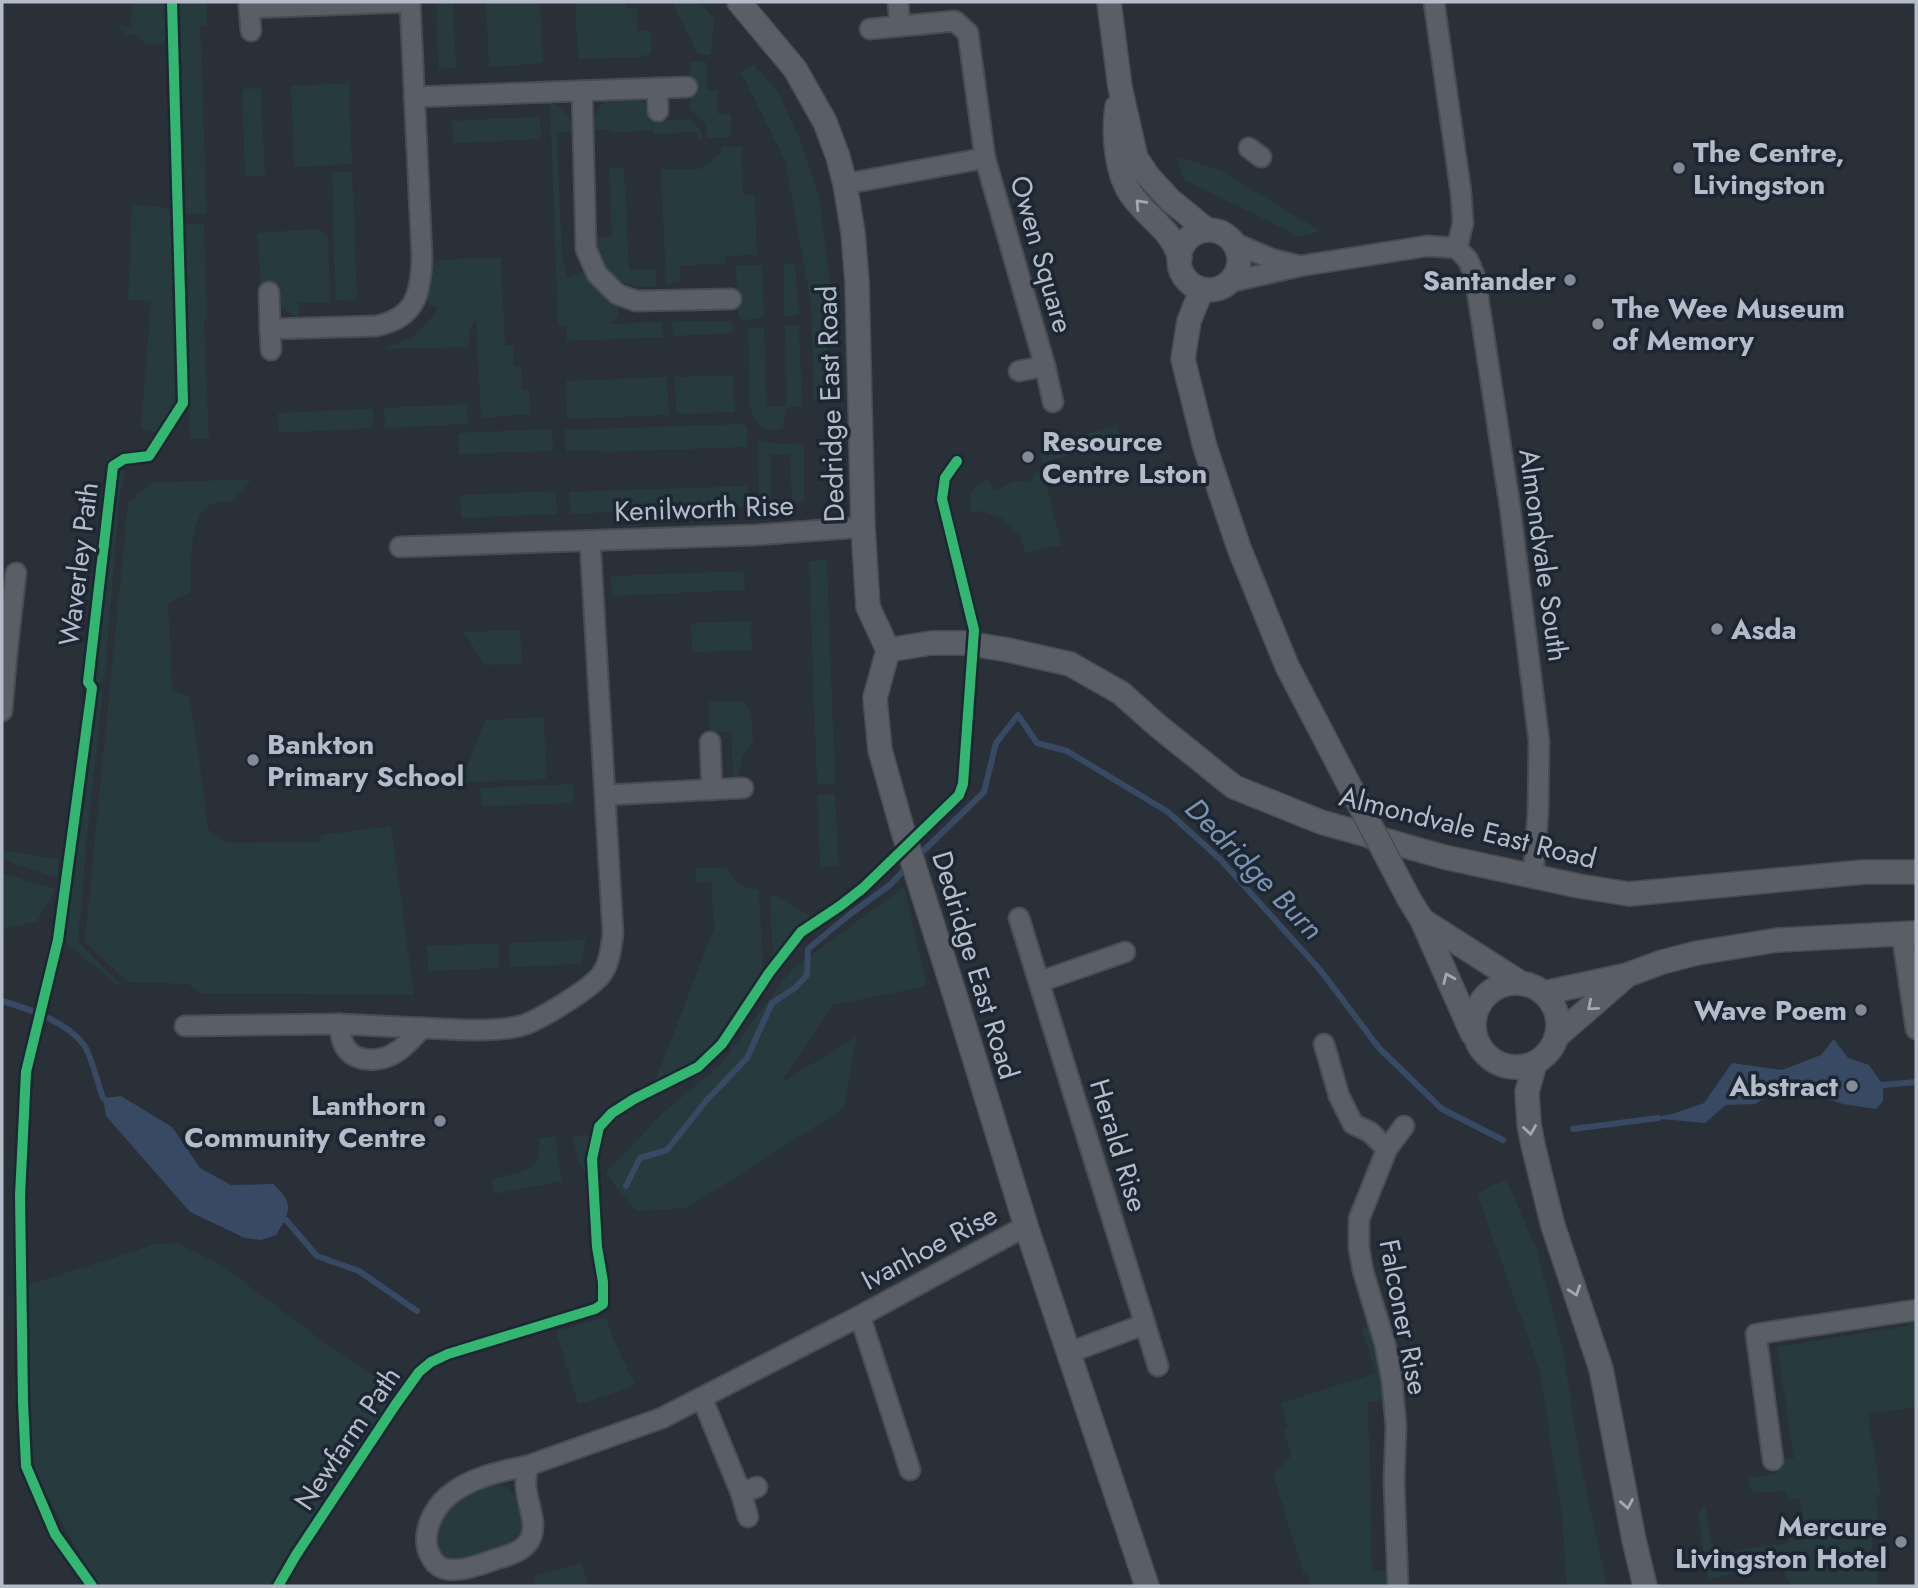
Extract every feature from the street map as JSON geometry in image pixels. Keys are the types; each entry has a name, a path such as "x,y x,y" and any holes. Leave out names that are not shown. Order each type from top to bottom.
{"street":[{"path":"251,32 249,5 410,2 422,257 421,281 414,304 401,317 376,326 270,329"},
{"name":"Dedridge East Road","path":"739,2 795,69 825,122 845,184 857,282 863,527 868,607 888,650 875,698 880,750 920,888 1026,1227 1147,1586"},
{"path":"898,2 900,26"},
{"path":"1109,2 1121,87 1136,158 1170,200 1207,230"},
{"path":"1230,282 1300,266 1427,246 1457,248 1463,223 1461,193 1434,2"},
{"name":"Owen Square","path":"877,25 900,26 955,20 968,33 985,158 1053,402"},
{"path":"414,97 687,87"},
{"path":"1121,87 1115,145 1121,171 1132,196 1175,244 1185,278 1192,285 1212,290 1230,282 1240,264 1234,243"},
{"path":"657,88 658,111"},
{"path":"582,91 586,248 597,274 617,294 636,301 731,299"},
{"name":"Owen Square","path":"845,184 985,158"},
{"path":"1180,258 1188,239 1207,230 1217,231 1234,243 1272,259 1300,266"},
{"name":"Almondvale South","path":"1457,248 1468,260 1475,277 1510,507 1539,741 1538,813 1533,876"},
{"path":"1202,289 1189,321 1183,359 1205,447 1239,548 1287,666 1422,920 1484,1055 1507,1067 1520,1068 1535,1063 1550,1049 1556,1037 1558,1020 1544,993 1519,982 1422,920"},
{"path":"269,292 271,350"},
{"name":"Owen Square","path":"1019,371 1045,366"},
{"name":"Kenilworth Rise","path":"400,547 755,535 863,527"},
{"name":"Kenilworth Rise","path":"185,1026 339,1024 465,1030 509,1028 522,1026 554,1010 602,974 611,954 613,934 590,541"},
{"path":"2,711 5,651 16,573"},
{"name":"Almondvale East Road","path":"888,650 931,643 966,643 1070,664 1121,693 1234,787 1321,822 1444,858 1629,894 1864,872 1916,872"},
{"path":"710,742 712,790"},
{"path":"605,794 743,788"},
{"name":"Herald Rise","path":"1020,918 1158,1366"},
{"path":"1544,993 1627,975 1697,953 1778,940 1909,933 1916,1028"},
{"path":"1040,982 1125,952"},
{"path":"1556,1037 1627,975"},
{"path":"1474,1036 1474,1015 1487,993 1503,984 1519,982"},
{"path":"339,1024 344,1046 351,1054 363,1059 377,1060 400,1051 422,1028"},
{"path":"1325,1044 1339,1096 1353,1124 1370,1132 1387,1149"},
{"path":"1535,1063 1527,1092 1533,1145 1553,1226 1601,1369 1645,1586"},
{"name":"Falconer Rise","path":"1398,1586 1394,1482 1396,1426 1392,1381 1385,1344 1363,1271 1359,1248 1359,1219 1387,1149 1404,1126"},
{"name":"Ivanhoe Rise","path":"527,1466 525,1486 533,1533 528,1544 514,1553 481,1565 458,1569 443,1568 432,1562 427,1547 427,1530 435,1512 449,1496 475,1480 527,1466 662,1418 860,1317 1026,1227"},
{"path":"1773,1460 1756,1334 1916,1310"},
{"name":"Ivanhoe Rise","path":"860,1317 910,1470"},
{"path":"1068,1353 1145,1324"},
{"path":"702,1398 749,1490 748,1517"}],"green space":[{"path":"133,2 165,2 166,43 146,44 135,34 125,36 120,26 130,27"},
{"path":"180,2 207,2 207,26 200,26 207,214 184,214"},
{"path":"436,2 453,2 456,68 439,69"},
{"path":"486,2 540,2 543,63 489,67"},
{"path":"575,2 626,2 627,8 637,8 637,31 651,31 651,54 578,59"},
{"path":"672,2 699,2 714,18 711,55 698,54"},
{"path":"690,62 706,62 706,90 718,91 718,114 731,114 730,137 707,138 706,123 690,109"},
{"path":"753,65 777,90 800,140 819,197 832,302 827,341 829,400 814,401 811,304 785,160 741,72"},
{"path":"349,83 352,164 294,167 291,86"},
{"path":"261,88 265,176 245,177 242,89"},
{"path":"633,96 645,103 654,121 690,119 701,131 701,140 697,132 654,134 653,130 611,133 608,129 590,130 596,113 604,103"},
{"path":"550,103 566,113 573,132 557,133 562,259 568,278 584,271 600,290 620,304 617,317 610,324 662,322 663,337 567,341 567,326 558,326"},
{"path":"540,117 541,139 453,143 452,121"},
{"path":"721,147 742,147 743,195 755,195 757,255 725,256 725,263 680,266 680,281 666,285 661,169 700,169 721,153"},
{"path":"1177,157 1220,170 1320,231 1300,237 1183,179"},
{"path":"624,167 629,270 656,270 656,286 630,285 616,279 605,267 597,251 594,237 612,237 609,168"},
{"path":"332,172 352,172 357,299 336,300"},
{"path":"132,204 173,209 178,401 157,433 141,428 151,301 128,300"},
{"path":"204,223 207,319 204,320 209,438 190,439 184,224"},
{"path":"319,229 328,238 330,302 299,303 299,319 281,307 280,285 261,285 257,233"},
{"path":"501,258 505,345 513,345 513,366 521,366 522,390 529,390 530,414 481,418 476,317 469,332 469,347 384,349 421,330 437,308 423,300 430,284 430,261"},
{"path":"795,263 799,315 784,316 784,264"},
{"path":"762,265 764,318 743,320 738,316 736,266"},
{"path":"732,321 733,333 673,336 672,322"},
{"path":"785,325 799,325 802,407 786,407"},
{"path":"764,327 767,407 786,407 783,429 767,430 755,421 750,408 748,328"},
{"path":"733,375 735,412 676,414 675,377"},
{"path":"667,377 669,415 567,419 566,381"},
{"path":"467,404 468,424 385,428 384,408"},
{"path":"373,409 373,428 279,433 278,413"},
{"path":"743,424 747,428 747,447 566,451 565,430"},
{"path":"1117,426 1119,441 1043,463 1039,447"},
{"path":"552,429 553,451 459,454 458,433"},
{"path":"758,440 804,445 804,502 792,503 790,454 770,455 771,503 759,504"},
{"path":"1043,469 1061,545 1025,553 1020,536 1000,517 982,511 971,513 970,497 978,484 988,479 994,491 1017,481 1030,481 1035,473"},
{"path":"120,471 125,471 120,492 104,683 101,683 94,679 91,673 113,478"},
{"path":"252,479 232,501 215,503 206,508 199,517 192,541 191,592 168,603 172,690 189,697 208,829 223,841 234,843 320,842 321,835 391,826 414,995 201,993 188,984 127,982 85,941 128,503 150,483"},
{"path":"748,486 749,506 570,514 569,492"},
{"path":"556,491 557,514 461,518 460,495"},
{"path":"827,560 835,784 817,785 809,561"},
{"path":"744,571 745,590 612,596 611,576"},
{"path":"751,621 752,650 692,652 691,623"},
{"path":"520,630 522,664 485,665 464,632"},
{"path":"97,690 103,691 78,942 119,983 117,985 66,943 62,927 86,795"},
{"path":"709,702 745,702 751,714 753,743 744,754 737,777 733,778 731,732 710,733"},
{"path":"544,717 546,779 466,782 466,770 485,720"},
{"path":"573,784 574,803 481,806 480,788"},
{"path":"835,794 839,866 820,867 817,795"},
{"path":"2,850 58,859 57,877 2,860"},
{"path":"727,867 739,884 759,890 763,974 716,1047 701,1060 654,1084 714,928 711,882 696,882 695,868"},
{"path":"2,873 56,889 37,921 2,930"},
{"path":"904,887 927,986 832,1005 781,1083 857,1036 844,1108 687,1208 636,1211 605,1173 663,1113 721,1064 792,969"},
{"path":"774,895 809,915 809,921 773,960 770,896"},
{"path":"586,940 581,964 510,967 509,943"},
{"path":"498,943 499,968 428,971 427,946"},
{"path":"572,1135 594,1136 588,1156 588,1170 585,1172 579,1163"},
{"path":"555,1136 562,1181 494,1194 492,1179 519,1172 533,1165 537,1159 539,1139"},
{"path":"1506,1179 1537,1250 1564,1356 1579,1456 1607,1586 1567,1586 1562,1517 1540,1371 1477,1193"},
{"path":"177,1243 221,1265 340,1354 400,1391 326,1495 270,1586 97,1586 31,1466 26,1286 155,1244"},
{"path":"1908,1315 1916,1319 1916,1407 1868,1414 1881,1495 1875,1495 1882,1538 1872,1540 1873,1549 1868,1555 1876,1562 1879,1586 1790,1586 1781,1570 1785,1559 1779,1564 1708,1579 1698,1515 1705,1506 1714,1553 1790,1543 1788,1523 1803,1521 1800,1499 1788,1500 1785,1491 1756,1493 1750,1489 1749,1478 1778,1473 1776,1462 1794,1458 1777,1347 1908,1326"},
{"path":"606,1318 635,1385 580,1404 557,1334 559,1331"},
{"path":"1371,1326 1385,1400 1368,1402 1372,1570 1387,1572 1387,1586 1311,1586 1307,1574 1304,1574 1273,1475 1291,1456 1284,1429 1288,1427 1281,1403 1376,1373 1361,1328"},
{"path":"499,1484 509,1488 515,1496 525,1527 522,1538 516,1543 454,1563 444,1557 436,1540 440,1519 445,1510 461,1496"},
{"path":"581,1563 589,1586 535,1586 536,1576"}],"water":[{"path":"1834,1039 1848,1058 1869,1065 1883,1085 1883,1101 1876,1109 1843,1104 1813,1094 1780,1090 1755,1104 1726,1105 1705,1123 1651,1118 1704,1103 1732,1063 1782,1070 1821,1055"},
{"path":"121,1096 172,1127 200,1168 231,1185 273,1184 285,1197 288,1208 285,1220 276,1235 261,1240 245,1238 190,1212 106,1116 103,1098"}],"waterway":[{"name":"Dedridge Burn","path":"916,858 984,792 996,743 1018,715 1037,743 1067,751 1168,812 1221,860 1321,971 1379,1048 1442,1109 1503,1140"},
{"name":"Dedridge Burn","path":"626,1186 640,1158 667,1150 706,1101 747,1058 772,1003 795,988 807,975 808,949 891,884 909,865"},
{"name":"Dedridge Burn","path":"2,1001 46,1017 76,1037 89,1055 103,1098"},
{"name":"Dedridge Burn","path":"1876,1084 1916,1082"},
{"name":"Dedridge Burn","path":"1573,1129 1658,1118"},
{"name":"Dedridge Burn","path":"286,1220 317,1256 359,1271 417,1311"}],"cycle path":[{"name":"Waverley Path","path":"92,1586 55,1534 26,1466 20,1196 26,1072 58,940 92,688 88,682 113,466 124,459 149,456 183,403 172,2"},
{"name":"Newfarm Path","path":"278,1586 419,1372 431,1362 448,1354 595,1309 603,1304 592,1159 599,1127 612,1113 634,1099 698,1067 722,1044 769,973 801,932 863,888 959,795 963,784 974,630 942,499 945,478 957,461"}],"place":[{"name":"The Centre, Livingston","path":"1679,168"},
{"name":"Santander","path":"1570,280"},
{"name":"The Wee Museum of Memory","path":"1598,324"},
{"name":"Resource Centre Lston","path":"1028,457"},
{"name":"Asda","path":"1717,629"},
{"name":"Bankton Primary School","path":"253,760"},
{"name":"Wave Poem","path":"1861,1010"},
{"name":"Abstract","path":"1852,1086"},
{"name":"Lanthorn Community Centre","path":"440,1121"},
{"name":"Mercure Livingston Hotel","path":"1901,1542"}]}
